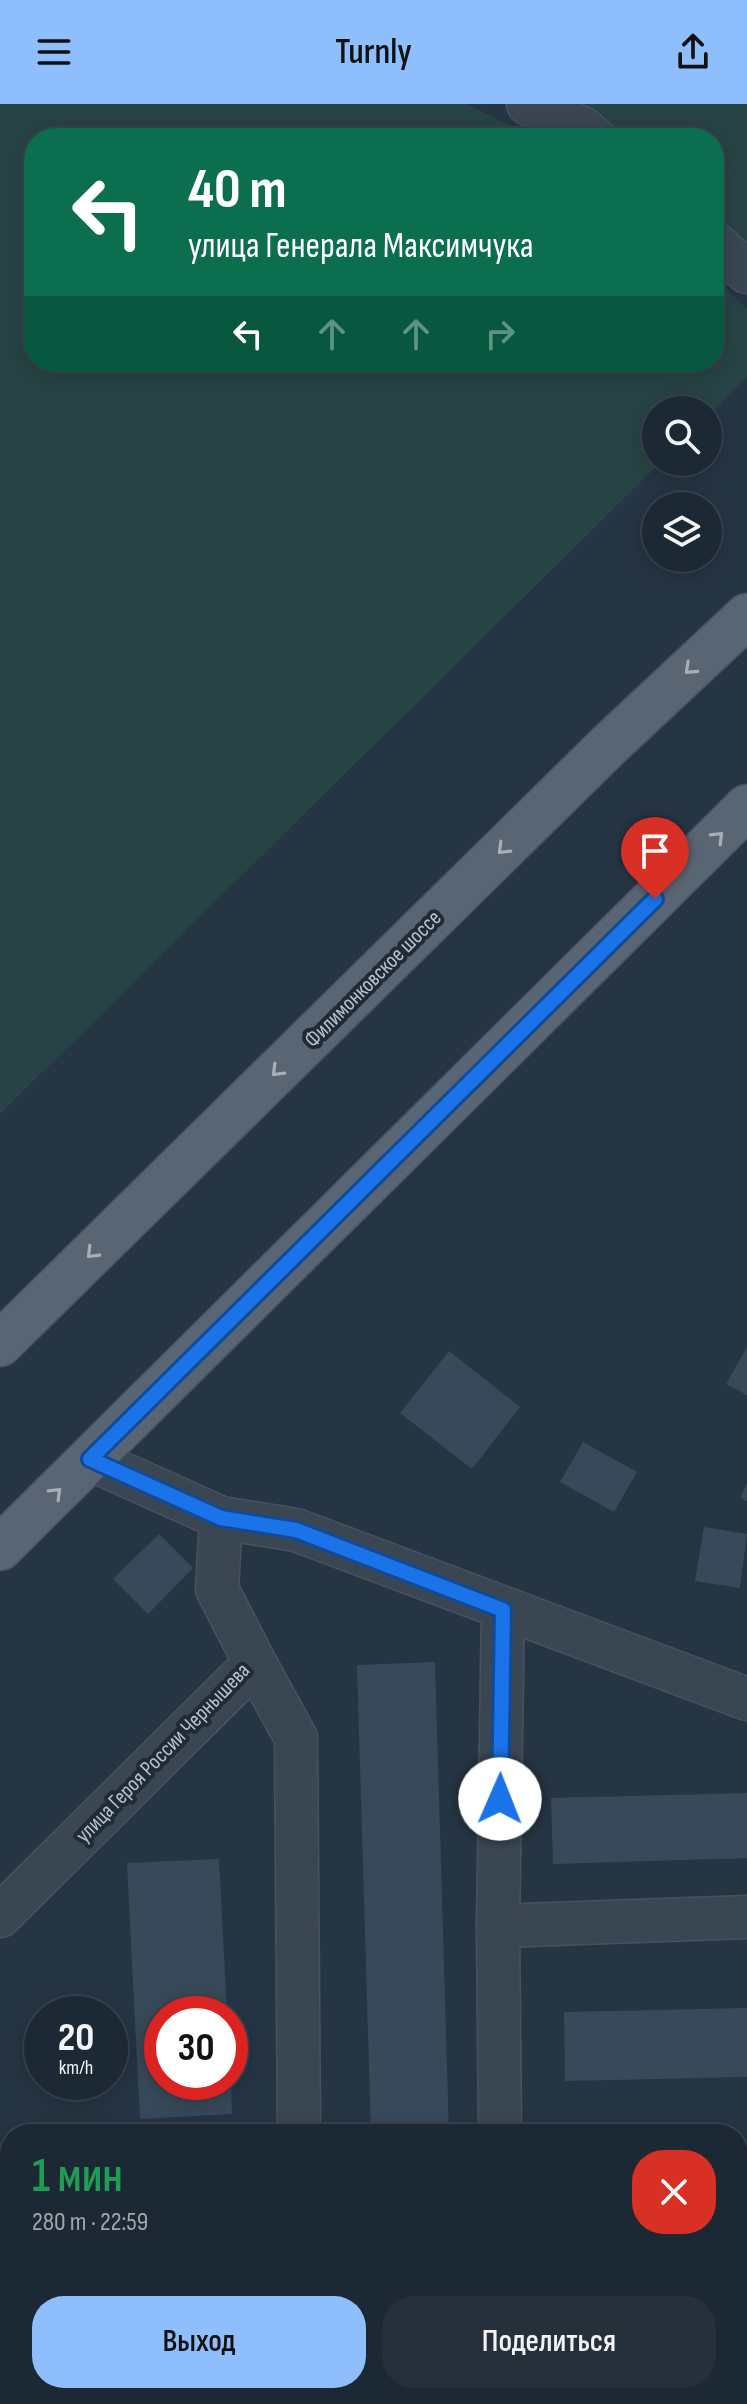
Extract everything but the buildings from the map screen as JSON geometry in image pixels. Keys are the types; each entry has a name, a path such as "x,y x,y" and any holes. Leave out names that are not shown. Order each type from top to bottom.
{"main road":[{"name":"Филимонковское шоссе","path":"0,1344 609,745 747,616"},
{"path":"0,1548 747,807"}],"street":[{"path":"528,104 582,128"},
{"path":"724,252 747,272"},
{"path":"90,1459 221,1518 296,1530 503,1610 743,1685"},
{"name":"улица Героя России Чернышева","path":"0,1916 255,1663 217,1589 221,1518"},
{"path":"500,2124 498,1926 503,1610"},
{"path":"255,1663 296,1738 299,2124"},
{"path":"498,1926 747,1917"}],"green space":[{"path":"0,104 466,104 516,128 24,128 24,372 724,372 724,287 747,309 747,378 722,402 722,396 642,396 642,476 647,476 0,1114"},
{"path":"582,104 747,104 747,245 724,225 724,128 610,128"}],"route":[{"path":"500,1799 503,1610 296,1530 221,1518 90,1459 655,899"}]}
